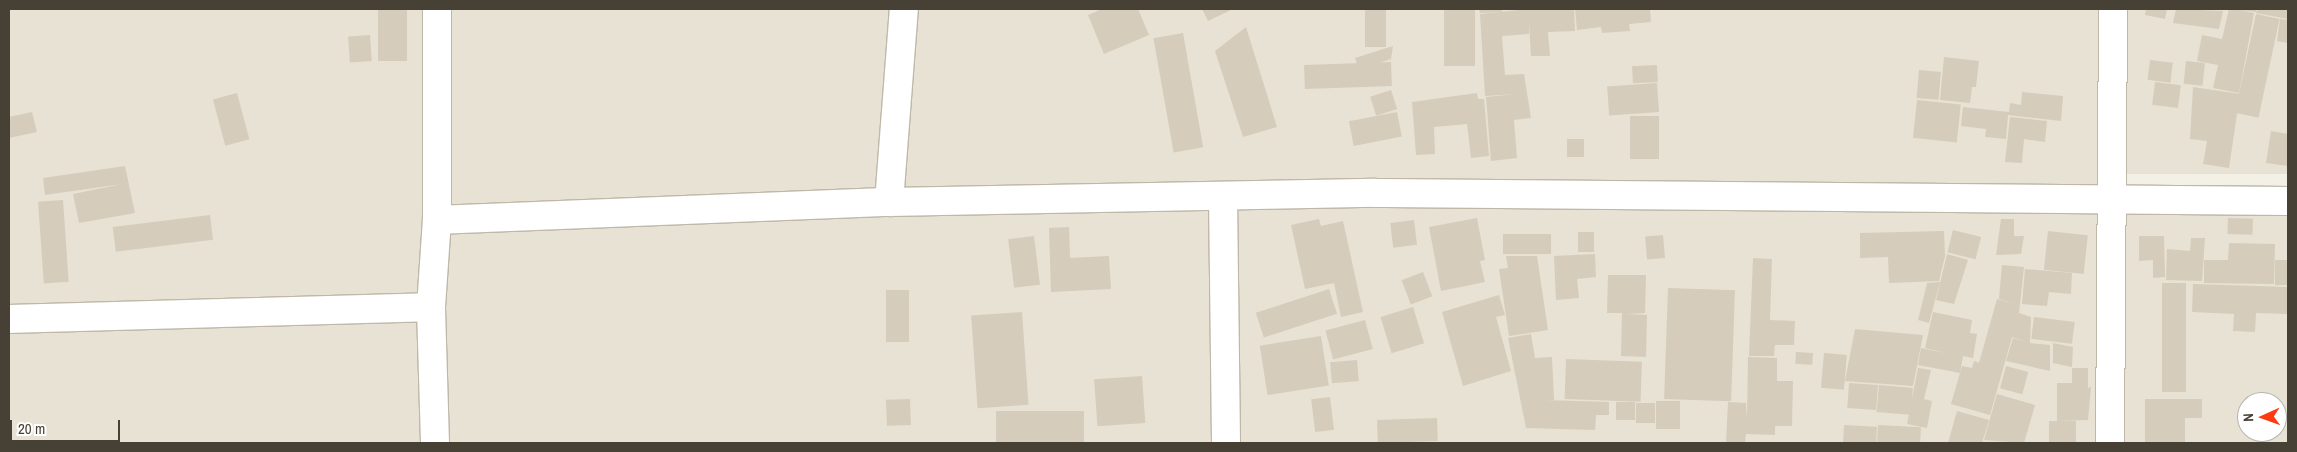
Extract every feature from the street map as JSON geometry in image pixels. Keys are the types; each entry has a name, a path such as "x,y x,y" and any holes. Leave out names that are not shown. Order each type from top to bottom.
{"street":[{"path":"434,443 431,307 437,220 437,9"},
{"path":"889,202 904,9"},
{"path":"2110,443 2114,200 2113,9"},
{"path":"437,220 889,202 1385,193 2288,201"},
{"path":"1223,196 1226,443"},
{"path":"9,319 431,307"}],"shaded area":[{"path":"9,9 2113,9 2113,443 9,443"},
{"path":"2120,9 2288,9 2288,174 2120,174"},
{"path":"2124,212 2288,215 2288,443 2120,443"}],"building":[{"path":"378,9 407,9 407,61 378,61"},
{"path":"1102,9 1138,9 1149,35 1104,54 1088,15"},
{"path":"1202,9 1233,9 1208,21"},
{"path":"1365,9 1386,9 1386,47 1365,47"},
{"path":"1444,9 1475,9 1475,66 1444,66"},
{"path":"1479,9 1502,9 1502,12 1480,13"},
{"path":"1528,9 1574,9 1575,31 1548,32 1550,56 1531,56 1529,24 1529,34 1502,36 1505,75 1524,74 1531,118 1514,120 1517,158 1491,161 1486,97 1517,94 1485,96 1480,14"},
{"path":"1575,9 1650,9 1651,22 1629,24 1630,31 1602,33 1601,27 1577,30"},
{"path":"2146,9 2167,9 2165,19 2145,15"},
{"path":"2176,9 2223,11 2219,29 2173,23"},
{"path":"2229,9 2256,9 2256,12 2241,10 2254,13 2239,93 2213,88 2218,65 2197,61 2202,35 2222,39"},
{"path":"2257,9 2288,9 2288,19 2256,13"},
{"path":"2256,14 2279,19 2258,118 2235,113"},
{"path":"2280,19 2288,20 2288,43 2277,41"},
{"path":"1246,27 1277,127 1243,137 1215,51"},
{"path":"1183,33 1203,147 1174,152 1153,38"},
{"path":"370,35 372,61 350,62 348,37"},
{"path":"1393,46 1391,59 1359,69 1355,58"},
{"path":"1944,57 1979,61 1976,87 1972,87 1970,103 1940,100"},
{"path":"2150,60 2173,63 2170,83 2148,80"},
{"path":"2186,61 2205,63 2202,86 2184,84"},
{"path":"1391,62 1392,86 1305,89 1304,65"},
{"path":"1657,65 1658,82 1633,83 1632,66"},
{"path":"1919,70 1941,72 1938,100 1917,98"},
{"path":"2155,82 2181,85 2178,108 2152,105"},
{"path":"1657,83 1659,112 1609,115 1607,86"},
{"path":"2193,87 2240,94 2229,168 2203,164 2207,141 2190,139"},
{"path":"1391,90 1397,109 1376,116 1370,97"},
{"path":"2022,92 2063,96 2061,121 2008,115 2006,139 1985,137 1986,129 1961,126 1963,107 2009,112 2010,103 2021,105"},
{"path":"237,93 249,139 225,146 213,99"},
{"path":"1477,93 1478,99 1484,99 1489,156 1471,158 1467,124 1434,127 1435,154 1416,155 1412,102"},
{"path":"1917,100 1961,105 1957,142 1913,138"},
{"path":"32,112 37,132 9,138 9,117"},
{"path":"1397,112 1402,137 1354,146 1349,121"},
{"path":"1630,116 1659,116 1659,159 1630,159"},
{"path":"2010,117 2047,121 2045,142 2024,139 2022,163 2005,162"},
{"path":"2271,131 2288,134 2288,166 2266,163"},
{"path":"1567,139 1584,139 1584,157 1567,157"},
{"path":"125,166 135,213 79,223 73,194 122,184 45,195 43,178"},
{"path":"63,200 69,282 44,284 38,202"},
{"path":"210,215 213,240 116,252 113,227"},
{"path":"1477,218 1485,260 1480,261 1485,282 1441,291 1429,227"},
{"path":"2228,218 2253,219 2252,235 2227,234"},
{"path":"1319,219 1321,226 1343,221 1363,312 1341,317 1334,283 1305,289 1291,225"},
{"path":"2001,219 2014,219 2014,236 2024,236 2021,254 1996,255"},
{"path":"1414,220 1417,245 1393,248 1390,223"},
{"path":"1069,227 1070,258 1109,256 1111,289 1051,292 1049,228"},
{"path":"1953,230 1981,237 1976,259 1947,252"},
{"path":"1944,231 1945,256 1939,281 1889,283 1888,257 1860,258 1860,233"},
{"path":"2048,231 2088,235 2084,274 2044,270"},
{"path":"1578,232 1594,232 1594,252 1578,252"},
{"path":"1503,234 1551,234 1551,254 1503,254"},
{"path":"1663,235 1665,258 1647,259 1645,237"},
{"path":"1034,236 1040,285 1014,288 1008,239"},
{"path":"2139,236 2164,236 2165,277 2153,278 2153,260 2139,261"},
{"path":"2191,238 2205,238 2202,281 2166,280 2167,249 2190,251"},
{"path":"2229,243 2275,244 2274,284 2204,283 2204,260 2228,260"},
{"path":"1595,254 1596,277 1577,279 1579,298 1556,300 1554,256"},
{"path":"1947,254 1968,260 1954,304 1936,300"},
{"path":"1506,256 1537,256 1548,330 1509,336 1499,269 1508,268"},
{"path":"1753,258 1772,259 1770,320 1795,321 1794,345 1775,345 1774,356 1749,356"},
{"path":"2275,260 2288,260 2288,285 2275,285"},
{"path":"2002,265 2024,267 2019,313 2031,317 2030,343 2050,345 2050,371 2006,361 2013,338 2027,342 2012,337 1990,415 1951,404 1962,366 1972,368 1974,361 1979,363 1997,299 2015,304 1999,299"},
{"path":"2025,269 2072,273 2071,294 2049,292 2047,306 2022,304"},
{"path":"1423,272 1432,296 1411,305 1402,280"},
{"path":"1608,275 1646,275 1645,313 1627,314 1647,315 1646,357 1621,356 1622,313 1607,313"},
{"path":"1940,282 1929,323 1918,320 1927,283"},
{"path":"2162,283 2186,283 2186,392 2162,392"},
{"path":"2193,284 2288,287 2288,314 2256,313 2255,332 2233,331 2234,314 2192,312"},
{"path":"1668,288 1735,290 1731,401 1664,399"},
{"path":"1329,289 1337,314 1264,338 1256,313"},
{"path":"886,290 909,290 909,342 886,342"},
{"path":"1499,295 1505,315 1496,317 1511,371 1463,386 1442,312"},
{"path":"1413,307 1424,343 1392,353 1380,317"},
{"path":"1022,312 1028,405 978,408 971,316"},
{"path":"1933,312 1972,320 1970,333 1977,334 1973,358 1963,356 1960,373 1918,365 1921,348 1950,354 1925,348"},
{"path":"2034,317 2075,322 2072,344 2031,339"},
{"path":"1365,320 1373,349 1333,360 1325,331"},
{"path":"1855,329 1923,335 1913,386 1845,381"},
{"path":"1531,334 1535,358 1552,357 1554,400 1544,400 1609,402 1609,415 1596,415 1595,430 1526,428 1508,338"},
{"path":"1321,336 1329,385 1268,395 1260,346"},
{"path":"2053,343 2073,347 2072,367 2053,363"},
{"path":"1796,352 1813,353 1812,365 1795,364"},
{"path":"1824,353 1847,355 1844,390 1821,388"},
{"path":"1748,357 1777,358 1777,381 1793,381 1792,426 1775,426 1775,435 1746,434 1745,443 1726,442 1728,402 1746,403 1747,420"},
{"path":"1566,359 1642,362 1641,402 1565,399"},
{"path":"1357,360 1359,381 1332,383 1330,362"},
{"path":"2006,366 2028,372 2022,394 2000,388"},
{"path":"1918,368 1931,370 1924,399 1932,401 1927,428 1907,424"},
{"path":"2072,368 2088,368 2088,388 2091,387 2088,420 2057,421 2057,383 2072,383"},
{"path":"1142,376 1145,423 1097,426 1094,379"},
{"path":"1849,383 1878,385 1876,410 1847,408"},
{"path":"1879,385 1913,388 1911,415 1877,412"},
{"path":"1997,394 2035,405 2024,443 1984,440"},
{"path":"1330,397 1334,430 1315,432 1311,399"},
{"path":"910,399 911,425 887,426 886,400"},
{"path":"2145,399 2202,399 2202,418 2185,418 2185,443 2145,443"},
{"path":"1656,401 1680,401 1680,429 1656,429"},
{"path":"1616,402 1635,402 1635,420 1616,420"},
{"path":"1636,403 1655,403 1655,423 1636,423"},
{"path":"996,411 1084,411 1084,443 996,443"},
{"path":"1957,411 1989,420 1982,443 1948,443"},
{"path":"1437,418 1438,441 1378,443 1377,420"},
{"path":"2049,421 2076,421 2076,443 2049,443"},
{"path":"1844,425 1877,427 1876,443 1843,443"},
{"path":"1878,425 1921,427 1920,443 1877,443"}]}
